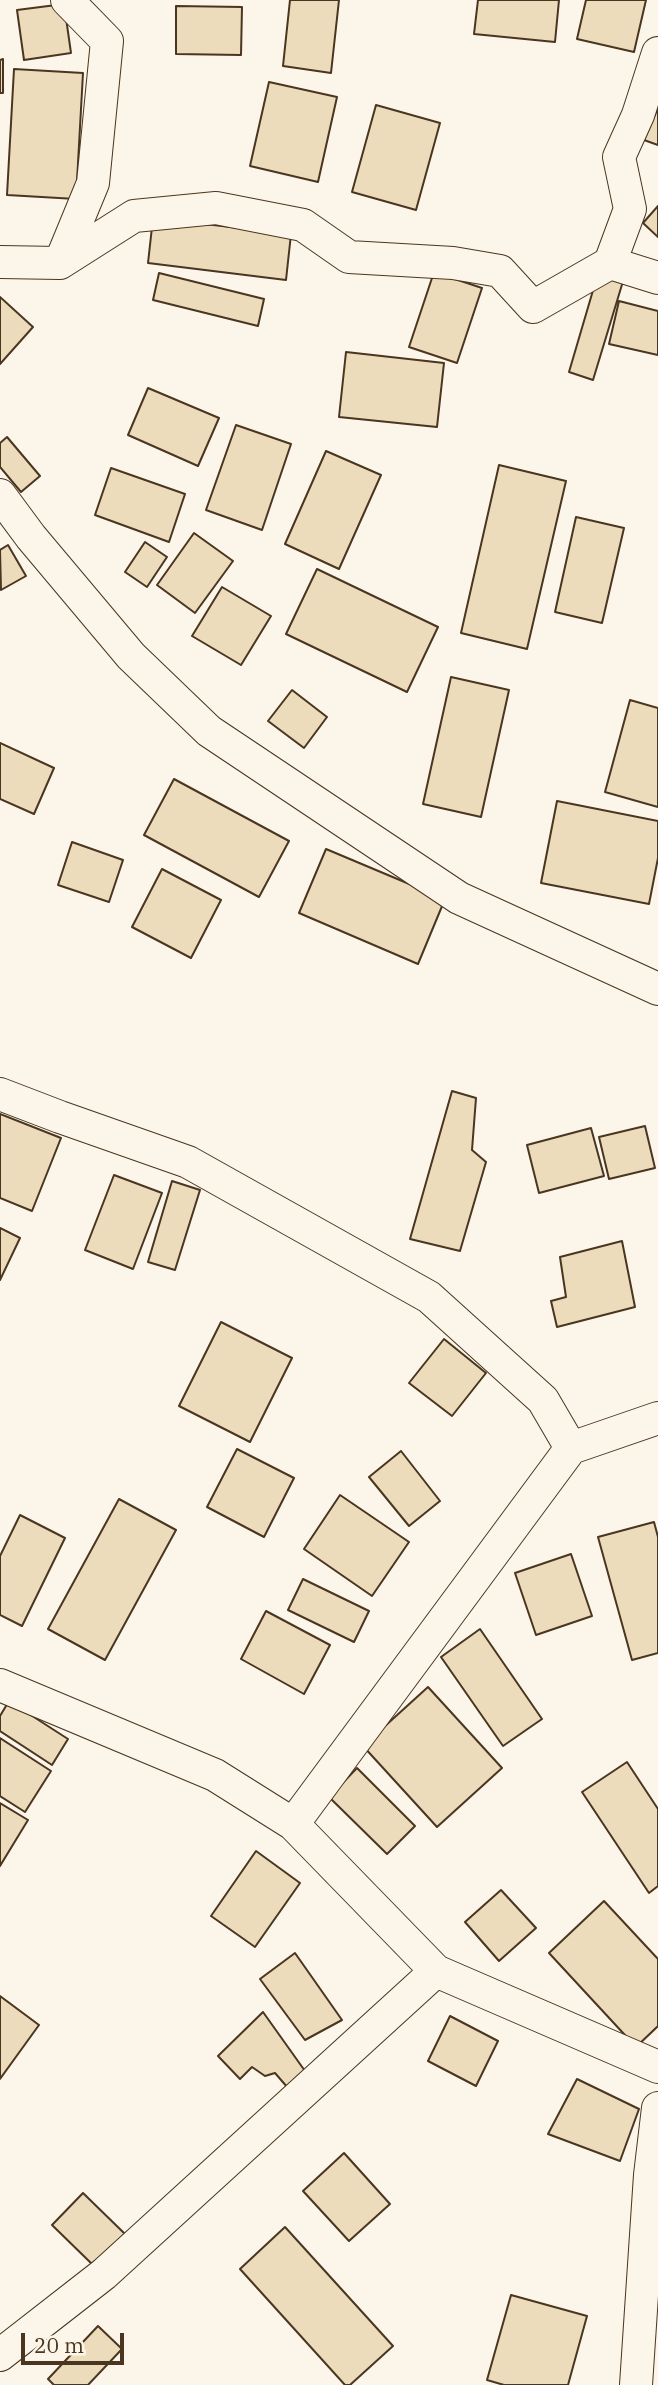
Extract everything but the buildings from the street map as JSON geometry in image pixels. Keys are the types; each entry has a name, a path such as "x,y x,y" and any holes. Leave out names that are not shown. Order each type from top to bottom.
{"street":[{"path":"60,263 93,183 107,41 67,0"},
{"path":"0,262 60,263 134,216 216,208 303,225 349,257 453,262 500,271 533,307 610,263 630,209 619,158 638,115 658,53"},
{"path":"610,263 658,278"},
{"path":"0,495 31,537 131,656 209,732 459,898 658,989"},
{"path":"0,542 31,537"},
{"path":"0,1094 60,1118 188,1162 429,1297 543,1401 571,1448"},
{"path":"293,1824 571,1448 658,1418"},
{"path":"0,1685 215,1774 293,1824 436,1971 658,2067"},
{"path":"0,2355 104,2274 436,1971"},
{"path":"636,2385 650,2175 658,2108"}]}
